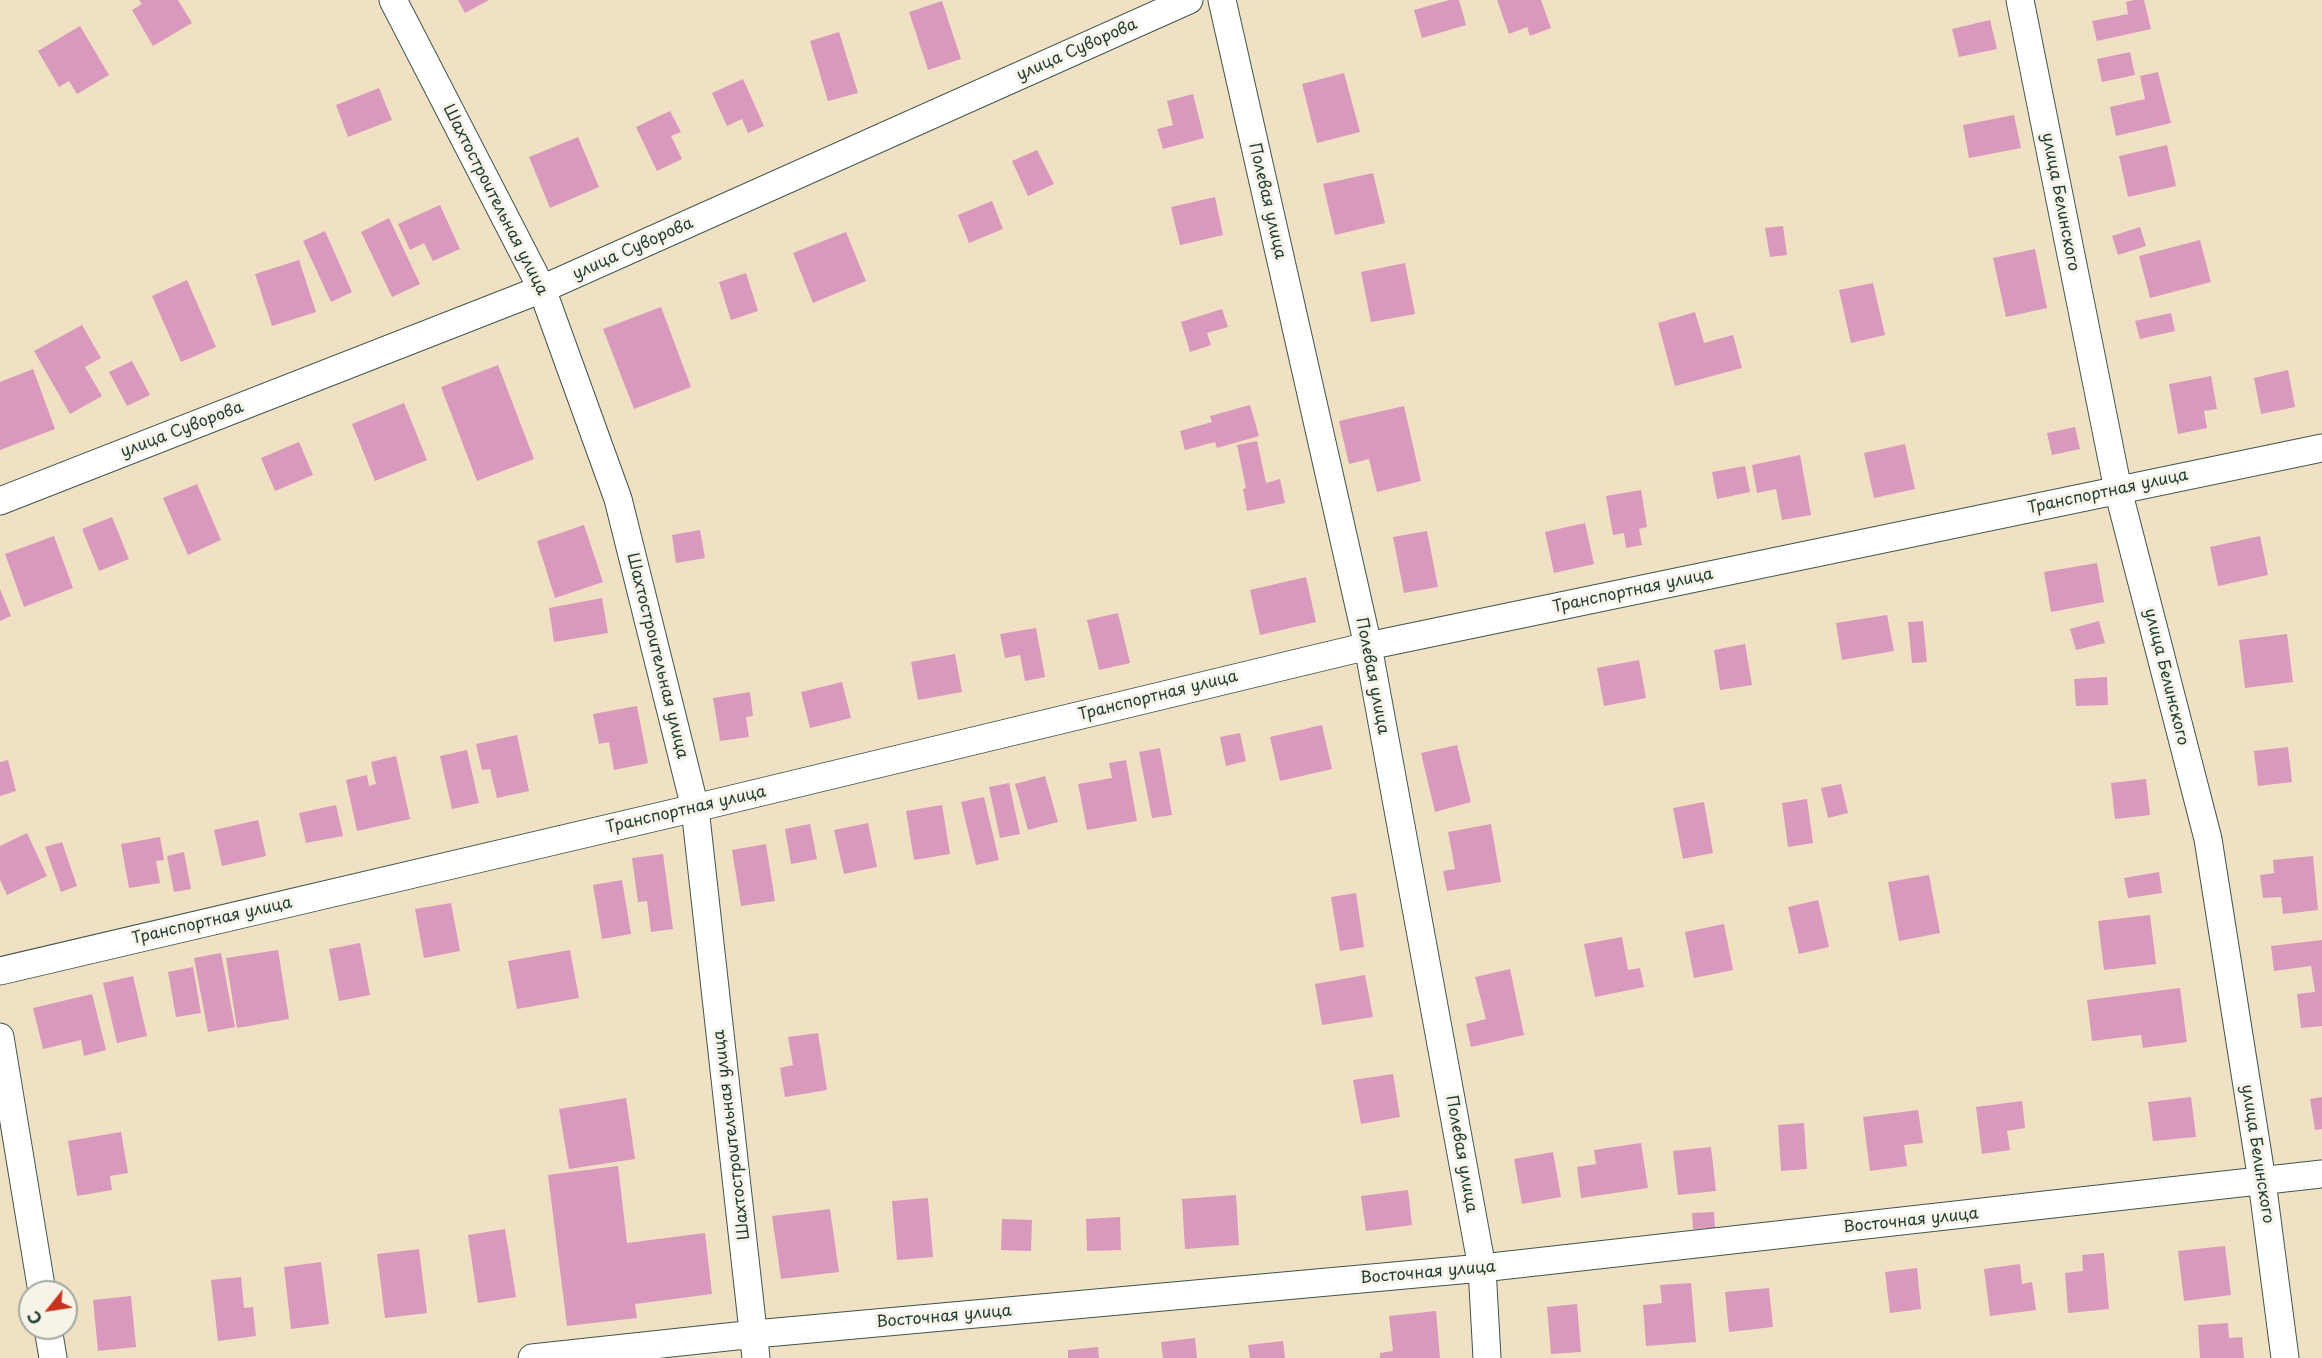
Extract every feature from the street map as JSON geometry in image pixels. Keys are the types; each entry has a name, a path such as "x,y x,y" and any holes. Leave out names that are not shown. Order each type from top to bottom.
{"street":[{"name":"Шахтостроительная улица","path":"393,0 542,289 618,499 695,808 756,1346"},
{"name":"улица Суворова","path":"0,501 542,289 1189,0"},
{"name":"Полевая улица","path":"1222,0 1368,646 1482,1268 1487,1358"},
{"name":"улица Белинского","path":"2020,0 2118,490 2208,839 2262,1181 2285,1358"},
{"name":"Транспортная улица","path":"0,971 695,808 1368,646 2322,448"},
{"path":"0,1037 40,1280"},
{"name":"Восточная улица","path":"532,1358 756,1346 2322,1174"},
{"path":"50,1340 53,1358"}],"building":[{"path":"139,0 178,0 192,23 153,46 132,10 142,4"},
{"path":"458,0 489,0 465,13"},
{"path":"1449,0 1459,0 1466,25 1422,38 1414,10"},
{"path":"1497,0 1541,0 1551,28 1530,36 1527,27 1509,34"},
{"path":"2144,0 2151,29 2097,41 2092,21 2128,14 2126,2"},
{"path":"942,1 961,59 928,70 909,12"},
{"path":"1990,20 1997,49 1959,57 1952,29"},
{"path":"80,26 109,75 77,94 69,81 59,87 38,51"},
{"path":"839,32 858,93 828,101 810,41"},
{"path":"2130,52 2135,75 2102,82 2097,59"},
{"path":"2158,72 2171,123 2116,136 2110,107 2145,99 2140,76"},
{"path":"1344,73 1360,132 1317,143 1302,84"},
{"path":"743,79 764,126 748,133 742,119 727,126 712,93"},
{"path":"379,88 392,120 348,137 336,105"},
{"path":"1193,94 1204,138 1163,149 1157,129 1173,125 1167,101"},
{"path":"670,111 681,132 671,136 682,159 657,171 636,127"},
{"path":"2014,115 2021,148 1969,158 1963,125"},
{"path":"578,137 599,187 550,208 529,157"},
{"path":"2167,145 2176,186 2128,197 2119,156"},
{"path":"1037,150 1054,184 1028,196 1012,161"},
{"path":"1373,173 1385,223 1335,235 1323,184"},
{"path":"1215,197 1223,235 1180,245 1171,207"},
{"path":"992,201 1003,229 969,243 958,215"},
{"path":"440,205 460,249 433,261 424,243 410,250 398,224"},
{"path":"389,218 420,284 392,297 361,232"},
{"path":"1783,226 1787,255 1770,257 1765,228"},
{"path":"2140,227 2146,246 2118,255 2112,236"},
{"path":"325,231 352,292 331,302 303,241"},
{"path":"846,232 866,281 813,303 793,253"},
{"path":"2200,240 2211,282 2150,298 2139,256"},
{"path":"2035,249 2047,308 2006,317 1993,258"},
{"path":"299,260 316,312 272,326 255,274"},
{"path":"1405,263 1415,314 1371,322 1361,272"},
{"path":"746,273 758,311 731,320 719,282"},
{"path":"187,280 216,347 181,362 152,296"},
{"path":"1873,283 1885,335 1851,343 1839,290"},
{"path":"661,307 691,387 634,409 603,329"},
{"path":"1222,309 1228,327 1207,333 1211,345 1190,352 1181,322"},
{"path":"1695,312 1704,343 1733,335 1742,368 1675,386 1658,323"},
{"path":"2171,313 2175,331 2140,339 2135,321"},
{"path":"82,325 101,358 85,367 102,396 70,414 34,351"},
{"path":"132,361 150,395 127,406 109,372"},
{"path":"498,365 534,459 477,481 441,387"},
{"path":"33,369 55,429 0,450 0,382"},
{"path":"2288,370 2295,407 2261,414 2254,378"},
{"path":"2211,376 2217,409 2204,411 2207,428 2178,434 2169,384"},
{"path":"404,403 427,460 375,481 352,424"},
{"path":"1250,405 1259,436 1217,448 1215,442 1185,450 1180,431 1212,422 1210,416"},
{"path":"1404,406 1421,481 1377,492 1369,459 1349,464 1339,421"},
{"path":"2075,427 2080,449 2052,455 2047,433"},
{"path":"1257,441 1266,483 1280,479 1285,503 1247,511 1243,489 1246,488 1237,445"},
{"path":"299,442 313,475 275,491 261,458"},
{"path":"1905,444 1915,489 1874,498 1864,453"},
{"path":"1800,455 1811,515 1782,520 1776,489 1757,493 1752,465"},
{"path":"1745,466 1750,492 1717,499 1712,472"},
{"path":"197,484 221,540 188,555 163,498"},
{"path":"1641,490 1647,527 1639,529 1642,545 1626,548 1624,533 1613,535 1606,496"},
{"path":"112,517 129,559 99,571 82,529"},
{"path":"1585,523 1594,564 1554,573 1545,532"},
{"path":"584,525 603,582 555,598 537,541"},
{"path":"700,530 705,558 676,563 672,535"},
{"path":"1427,531 1438,587 1404,593 1393,537"},
{"path":"54,536 73,588 24,607 5,554"},
{"path":"2260,536 2268,575 2218,586 2210,547"},
{"path":"2097,563 2104,602 2051,612 2044,572"},
{"path":"1306,577 1316,622 1260,635 1250,590"},
{"path":"0,589 11,616 0,621"},
{"path":"602,598 608,633 554,642 549,608"},
{"path":"1118,613 1130,663 1099,670 1087,620"},
{"path":"1887,615 1894,651 1842,660 1836,623"},
{"path":"1923,621 1927,662 1912,663 1908,622"},
{"path":"2099,621 2105,643 2076,650 2070,629"},
{"path":"1036,628 1045,677 1025,681 1020,655 1005,658 1000,634"},
{"path":"2287,634 2293,682 2245,688 2239,640"},
{"path":"1745,644 1752,685 1720,690 1714,650"},
{"path":"955,654 962,692 918,700 911,662"},
{"path":"1639,660 1646,698 1604,706 1597,668"},
{"path":"2107,677 2108,705 2076,706 2074,679"},
{"path":"842,682 851,718 810,728 801,692"},
{"path":"750,692 753,716 746,717 749,737 720,741 713,698"},
{"path":"637,706 648,763 614,770 609,742 599,744 593,714"},
{"path":"1322,725 1332,769 1280,781 1270,737"},
{"path":"1240,733 1246,761 1226,766 1220,737"},
{"path":"517,735 529,791 497,798 490,769 482,770 476,744"},
{"path":"1457,745 1471,802 1435,812 1421,753"},
{"path":"2288,747 2292,782 2258,786 2254,751"},
{"path":"1160,748 1172,815 1152,818 1139,752"},
{"path":"467,750 479,803 452,809 440,756"},
{"path":"396,756 410,819 357,831 346,780 367,775 369,786 376,784 371,762"},
{"path":"8,760 16,791 0,796 0,762"},
{"path":"1126,760 1137,821 1087,830 1078,784 1112,778 1109,763"},
{"path":"1045,776 1058,822 1028,830 1015,784"},
{"path":"2146,779 2150,815 2115,819 2111,783"},
{"path":"1009,783 1020,834 1000,838 989,787"},
{"path":"1841,784 1848,813 1828,818 1821,788"},
{"path":"984,797 999,860 976,865 961,802"},
{"path":"1807,799 1813,843 1788,847 1782,803"},
{"path":"1704,802 1713,853 1683,859 1673,808"},
{"path":"336,805 343,836 306,843 299,813"},
{"path":"942,805 950,854 914,860 906,811"},
{"path":"258,820 266,856 222,866 214,830"},
{"path":"868,823 877,867 844,874 834,830"},
{"path":"810,824 817,859 791,864 785,829"},
{"path":"1491,824 1501,882 1447,891 1443,871 1455,869 1448,832"},
{"path":"27,833 47,876 7,895 0,880 0,846"},
{"path":"160,837 164,860 156,861 160,883 129,888 121,844"},
{"path":"62,842 77,886 61,892 45,847"},
{"path":"766,844 775,901 741,906 732,850"},
{"path":"184,852 191,889 174,892 167,856"},
{"path":"663,854 673,929 651,932 647,901 638,902 632,858"},
{"path":"2313,856 2318,910 2283,914 2281,897 2263,898 2260,875 2274,873 2273,860"},
{"path":"2159,872 2162,893 2128,898 2124,878"},
{"path":"1929,875 1940,933 1899,941 1888,882"},
{"path":"622,880 631,934 602,939 593,885"},
{"path":"1356,893 1364,947 1340,951 1331,897"},
{"path":"1818,900 1829,947 1799,954 1788,907"},
{"path":"451,903 460,951 424,958 415,909"},
{"path":"2150,915 2156,964 2104,970 2098,921"},
{"path":"1724,924 1733,970 1694,978 1685,932"},
{"path":"1622,937 1628,970 1640,968 1644,987 1595,997 1584,944"},
{"path":"2322,940 2322,1026 2301,1028 2297,994 2315,992 2311,966 2274,971 2271,946"},
{"path":"360,943 370,995 339,1001 329,949"},
{"path":"278,950 289,1019 237,1028 226,958"},
{"path":"570,950 579,998 517,1009 508,961"},
{"path":"221,953 235,1027 208,1032 194,958"},
{"path":"193,967 201,1013 176,1017 168,972"},
{"path":"1510,969 1524,1035 1471,1047 1466,1024 1486,1019 1475,977"},
{"path":"1365,975 1373,1017 1322,1025 1315,984"},
{"path":"133,976 147,1036 117,1043 103,983"},
{"path":"2180,988 2187,1042 2143,1048 2141,1035 2092,1041 2087,1000"},
{"path":"92,994 106,1050 84,1056 81,1040 43,1049 33,1008"},
{"path":"818,1033 827,1090 785,1097 780,1068 793,1065 788,1037"},
{"path":"1393,1074 1400,1117 1361,1124 1353,1080"},
{"path":"2191,1097 2196,1137 2153,1141 2148,1102"},
{"path":"2322,1097 2322,1129 2315,1130 2310,1099"},
{"path":"626,1098 635,1159 569,1169 559,1109"},
{"path":"2022,1101 2025,1128 2007,1131 2010,1150 1982,1154 1976,1107"},
{"path":"1918,1110 1923,1143 1904,1145 1907,1166 1870,1171 1863,1117"},
{"path":"1804,1123 1807,1169 1781,1171 1778,1125"},
{"path":"121,1132 128,1173 110,1176 112,1190 77,1196 68,1141"},
{"path":"1641,1143 1648,1188 1581,1198 1577,1167 1596,1164 1594,1150"},
{"path":"1711,1147 1716,1191 1678,1195 1673,1151"},
{"path":"1553,1152 1561,1197 1522,1204 1514,1159"},
{"path":"618,1166 627,1243 705,1233 712,1294 635,1304 637,1318 567,1326 548,1175"},
{"path":"1408,1190 1412,1225 1366,1231 1361,1196"},
{"path":"1236,1195 1239,1245 1185,1249 1182,1199"},
{"path":"928,1198 933,1257 897,1260 892,1201"},
{"path":"830,1209 839,1272 781,1279 772,1216"},
{"path":"1714,1212 1715,1228 1693,1229 1692,1213"},
{"path":"1120,1217 1121,1250 1087,1251 1086,1219"},
{"path":"1002,1219 1032,1220 1031,1251 1001,1250"},
{"path":"505,1229 516,1297 478,1303 468,1235"},
{"path":"2225,1246 2231,1295 2184,1301 2178,1251"},
{"path":"419,1249 427,1313 385,1318 377,1254"},
{"path":"2104,1253 2109,1309 2068,1313 2065,1273 2083,1271 2082,1255"},
{"path":"321,1262 329,1324 291,1329 284,1267"},
{"path":"2020,1264 2022,1284 2032,1282 2036,1310 1990,1316 1984,1269"},
{"path":"1917,1268 1921,1309 1890,1313 1885,1272"},
{"path":"241,1277 244,1308 253,1307 256,1336 218,1341 211,1280"},
{"path":"1691,1283 1696,1342 1646,1346 1643,1305 1662,1303 1660,1285"},
{"path":"1769,1288 1773,1327 1729,1332 1725,1292"},
{"path":"131,1296 136,1347 98,1351 93,1300"},
{"path":"1577,1304 1581,1352 1551,1354 1547,1307"},
{"path":"1436,1311 1440,1358 1380,1358 1380,1353 1393,1351 1389,1316"},
{"path":"2228,1323 2229,1338 2242,1337 2244,1358 2200,1358 2198,1325"},
{"path":"1195,1338 1197,1358 1163,1358 1161,1342"},
{"path":"1283,1341 1285,1358 1250,1358 1248,1345"},
{"path":"1098,1347 1099,1358 1068,1358 1068,1350"}]}
